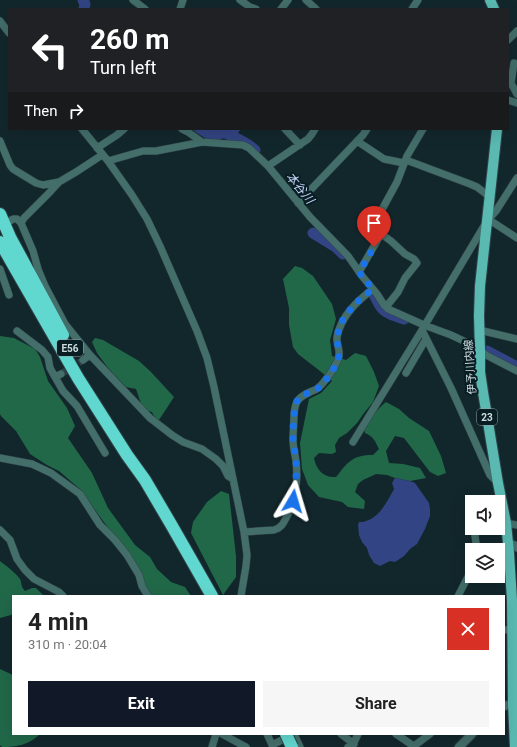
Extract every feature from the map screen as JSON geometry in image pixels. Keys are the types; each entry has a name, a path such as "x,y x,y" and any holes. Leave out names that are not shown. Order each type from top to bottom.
{"highway":[{"name":"E56","path":"5,217 10,237 84,375 211,595"},
{"name":"E56","path":"0,242 78,378 127,455 145,480"},
{"path":"286,735 292,747"}],"main road":[{"name":"伊予川内線","path":"498,130 480,286 479,330 480,372 499,495"},
{"name":"伊予川内線","path":"505,535 508,542 512,600 509,704 515,747"}],"street":[{"path":"134,0 144,8"},
{"path":"240,0 251,8"},
{"path":"282,8 288,0"},
{"path":"306,0 315,8"},
{"path":"0,20 8,32"},
{"path":"509,39 517,31"},
{"path":"513,62 511,82 517,94"},
{"path":"83,130 132,195 147,219 163,253 207,358 213,380 244,532 247,554 241,595"},
{"path":"97,148 123,130"},
{"path":"184,130 202,142"},
{"path":"286,130 300,145"},
{"path":"268,166 308,139 314,130"},
{"path":"298,203 366,130"},
{"path":"386,307 417,263 414,259 405,254 391,241 373,228 373,226 397,182 405,161 422,130"},
{"path":"0,141 13,169 36,184 43,185 58,182 102,155"},
{"path":"357,141 384,159 405,161 470,184 477,187 490,197"},
{"path":"108,162 143,151 156,151 202,142 243,145 249,148 268,166 310,217 348,256 386,307 423,328 451,334 470,344 486,355 517,371"},
{"path":"353,442 429,319 487,221 496,211 517,178"},
{"path":"21,223 58,182"},
{"path":"5,217 17,219 21,223 33,251 45,286 65,324 90,355 150,418 183,442 202,449 216,459 223,466 228,476 233,479"},
{"path":"487,221 491,221 517,238"},
{"path":"359,272 381,234"},
{"path":"0,269 9,295"},
{"path":"244,532 279,529 289,513 296,488 296,460 293,439 294,413 297,402 302,396 318,388 329,376 338,361 340,354 337,338 340,327 347,314 359,299 373,289"},
{"path":"423,328 426,339 451,388 490,475 498,483"},
{"path":"17,330 42,350 48,357 50,368 58,375 63,391 77,406 105,453"},
{"path":"479,330 517,339"},
{"path":"406,373 426,339"},
{"path":"83,360 90,355"},
{"path":"0,458 32,464 51,473 80,494 100,525 127,555 139,575 142,586 147,595"},
{"path":"505,526 517,526"},
{"path":"0,530 10,540 17,559 25,570 34,579 62,595"},
{"path":"508,542 515,545 517,548"},
{"path":"459,595 465,583"},
{"path":"212,747 216,735"},
{"path":"224,735 246,747"},
{"path":"268,735 273,746 292,735"},
{"path":"294,735 300,747"},
{"path":"342,735 351,746 357,735"},
{"path":"397,735 415,747 429,735"},
{"path":"459,747 471,735"}],"green space":[{"path":"295,266 302,268 313,276 332,304 336,319 330,340 332,356 346,360 355,353 366,356 379,386 373,402 357,423 347,433 339,438 335,445 336,452 332,454 319,453 314,458 318,469 327,476 336,477 350,461 360,456 373,455 379,449 375,441 365,433 364,429 374,414 386,402 399,409 409,418 429,431 441,456 446,473 438,476 430,472 404,438 395,436 386,451 389,463 403,464 420,468 426,478 410,481 387,475 376,474 363,480 358,484 355,492 365,501 364,509 348,507 342,502 319,497 308,485 302,469 300,443 309,399 321,393 332,381 298,354 293,347 289,325 289,308 283,279"},
{"path":"0,336 14,338 35,349 40,357 48,381 67,408 75,426 68,438 92,473 108,508 135,545 150,557 157,569 171,582 185,587 190,595 151,595 131,559 81,490 59,471 30,454 16,431 0,414"},
{"path":"95,338 103,340 139,361 174,397 159,420 155,418 152,412 143,408 136,389 126,387 108,368 97,353 92,342"},
{"path":"221,491 229,494 236,556 236,577 223,595 191,533 193,522 207,502"},
{"path":"0,561 21,580 22,587 25,591 36,588 43,595 12,595 12,614 0,618"},
{"path":"0,669 12,675 12,735 39,735 22,745 2,747 0,745"}],"water":[{"path":"193,130 240,130 237,134 218,140 208,140"},
{"path":"395,478 415,483 429,503 430,516 417,544 395,562 390,561 380,566 374,563 367,548 362,542 359,535 358,525 359,522 371,519 383,508 394,489 392,483"}],"waterway":[{"name":"本谷川","path":"83,0 85,4 84,8"},
{"name":"本谷川","path":"218,130 251,146 255,150"},
{"name":"本谷川","path":"313,233 336,247 343,254"},
{"name":"本谷川","path":"372,292 383,309 404,319"},
{"name":"本谷川","path":"487,351 517,367"}],"tunnel":[{"path":"61,374 83,360"}],"route":[{"path":"293,501 296,488 296,460 293,439 294,413 297,402 302,396 318,388 329,376 338,361 340,354 337,338 340,327 347,314 359,299 373,289 359,272 374,247"}]}
